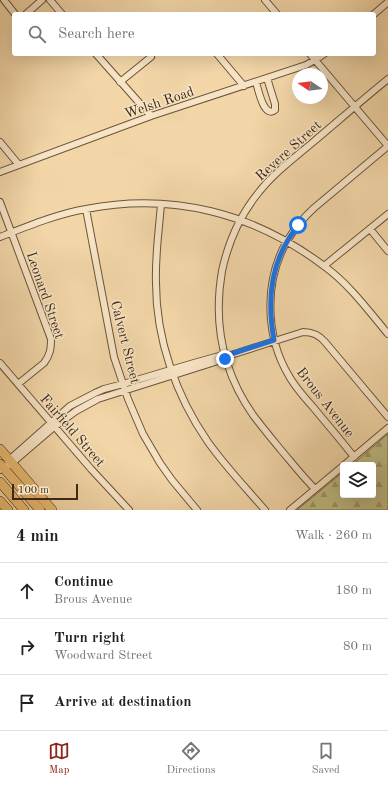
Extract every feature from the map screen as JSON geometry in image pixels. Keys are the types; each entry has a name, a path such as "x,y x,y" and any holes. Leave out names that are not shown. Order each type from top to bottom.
{"highway":[{"path":"0,449 52,510"},
{"path":"1,467 40,510"},
{"path":"0,482 24,510"},
{"path":"0,500 8,510"}],"street":[{"path":"4,0 13,12"},
{"path":"28,12 42,0"},
{"path":"50,0 60,12"},
{"path":"265,0 275,12"},
{"path":"376,12 388,2"},
{"path":"98,56 151,116"},
{"path":"219,56 244,86"},
{"path":"312,56 388,146"},
{"name":"Welsh Road","path":"0,172 151,116 306,65 321,56"},
{"path":"120,82 151,57"},
{"path":"256,82 264,107 268,111 273,112 275,110 274,104 267,78"},
{"name":"Revere Street","path":"315,489 295,467 253,415 235,384 227,356 219,317 220,284 228,251 241,219 258,193 278,171 388,79"},
{"path":"0,142 19,165"},
{"name":"Brous Avenue","path":"354,456 293,382 284,367 274,340 271,321 270,310 273,280 278,262 287,241 306,215 388,146"},
{"name":"Leonard Street","path":"0,202 51,339 50,354 44,362 18,384"},
{"path":"0,237 60,215 86,209 132,203 182,205 223,214 241,219 269,231 287,241 324,266 357,297 388,334"},
{"path":"161,204 156,262 156,290 163,340 172,372 187,406 208,442 265,510"},
{"name":"Calvert Street","path":"86,209 114,357 124,387 136,418 151,448 172,480 197,510"},
{"path":"324,266 388,214"},
{"path":"370,229 388,250"},
{"path":"1,467 53,425 70,406 104,389 124,387 300,333 308,332 317,335 325,342 388,417"},
{"name":"Fairfield Street","path":"0,363 91,469 129,510"},
{"path":"347,462 388,428"},
{"path":"290,510 340,468"}],"green space":[{"path":"388,434 388,510 297,510 340,474 340,498 376,498 376,462 355,462"}],"route":[{"path":"225,359 231,354 274,340 270,310 273,280 281,254 287,241 298,225"}]}
